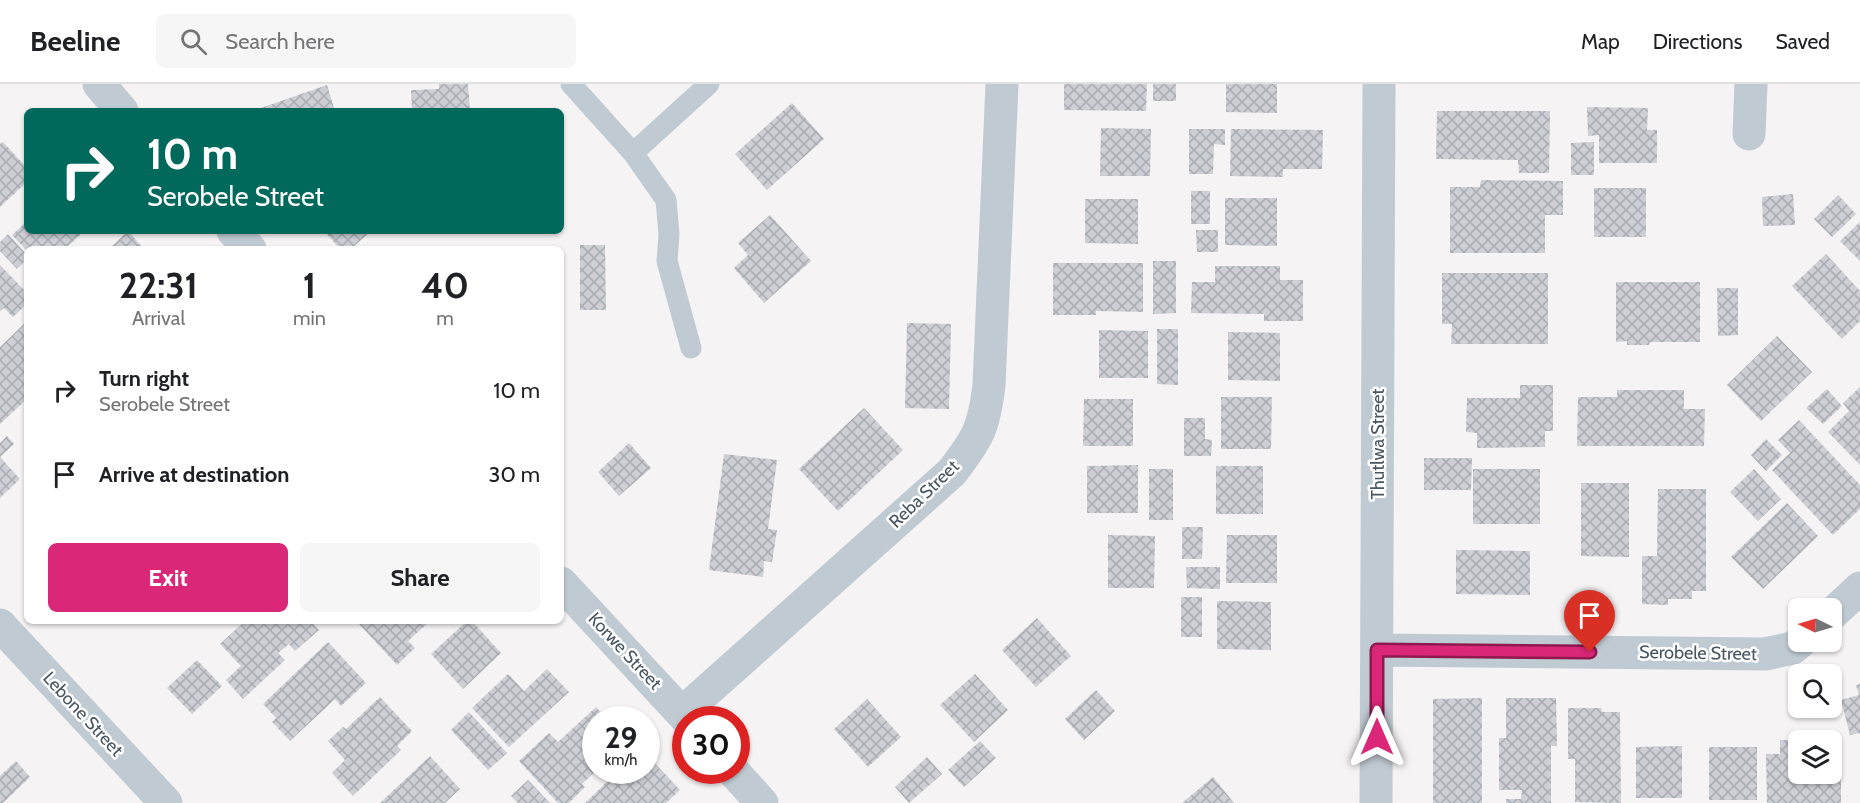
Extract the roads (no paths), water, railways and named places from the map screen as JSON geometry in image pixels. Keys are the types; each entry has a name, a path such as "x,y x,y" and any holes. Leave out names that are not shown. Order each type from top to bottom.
{"street":[{"path":"99,84 119,108"},
{"name":"Reba Street","path":"697,706 952,471 974,442 986,416 989,385 1002,84"},
{"name":"Thutlwa Street","path":"1376,803 1379,84"},
{"path":"1749,134 1751,84"},
{"path":"236,234 247,246"},
{"name":"Korwe Street","path":"564,586 675,706"},
{"path":"1842,605 1860,588"},
{"name":"Lebone Street","path":"0,625 166,803"},
{"name":"Serobele Street","path":"1377,650 1765,654 1788,649"},
{"path":"745,784 762,803"}],"lane":[{"path":"571,84 633,153 666,200 669,234 667,261 692,348"},
{"path":"633,153 709,84"}]}
